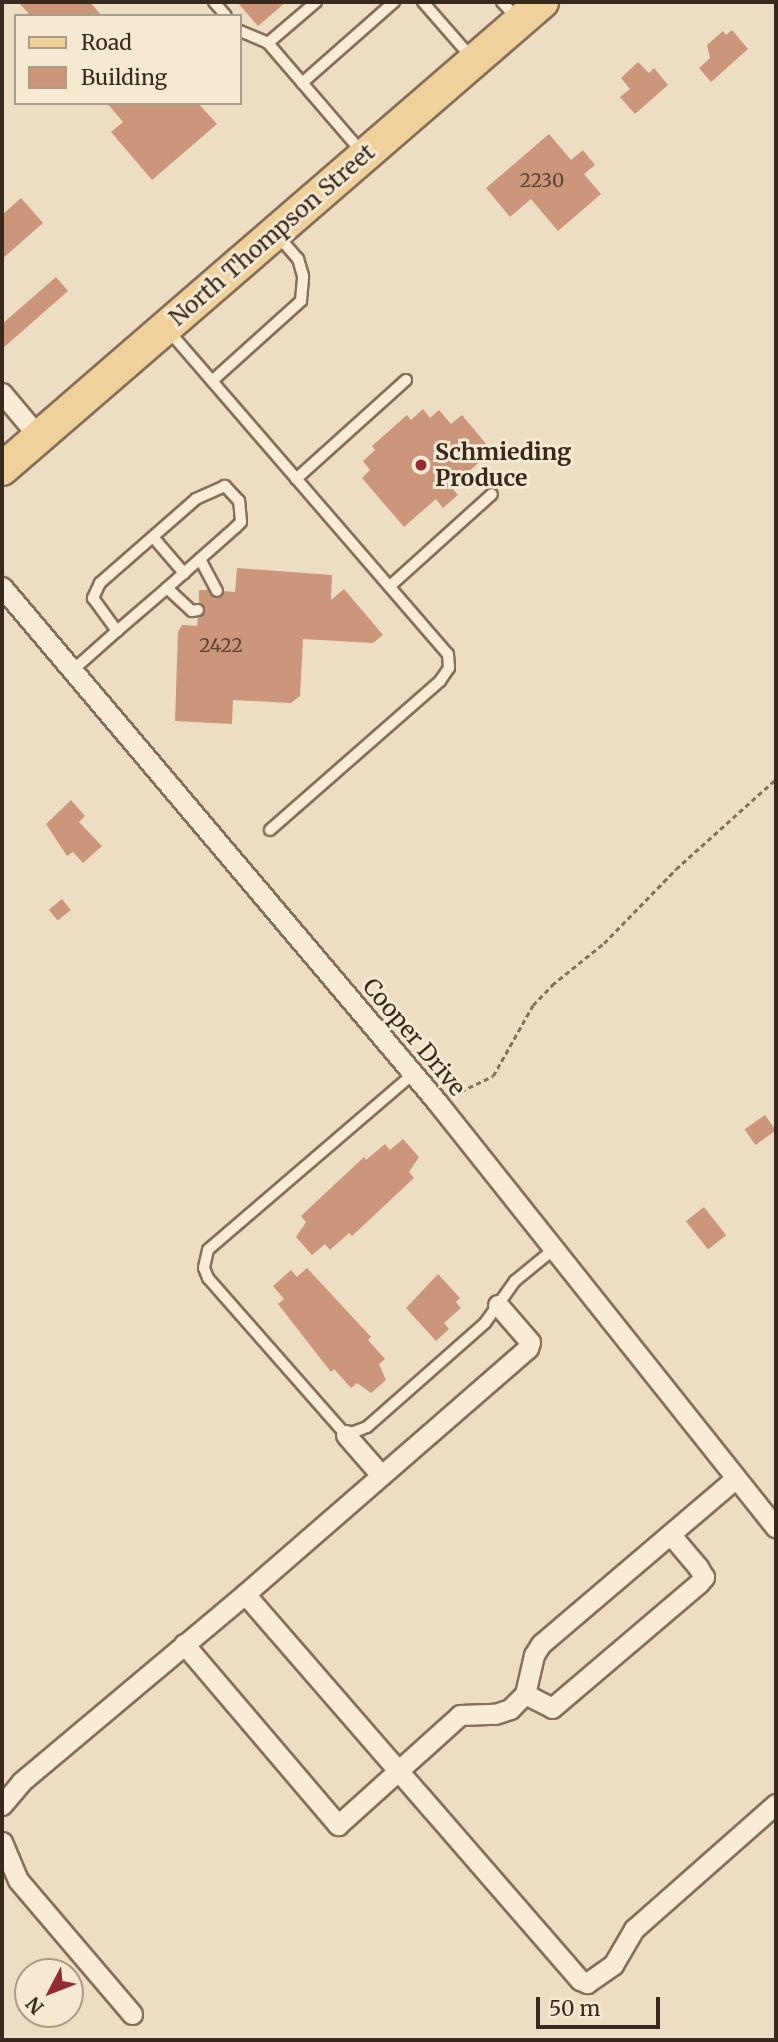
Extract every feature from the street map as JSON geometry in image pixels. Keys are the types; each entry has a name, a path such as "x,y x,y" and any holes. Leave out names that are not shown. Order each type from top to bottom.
{"main road":[{"name":"North Thompson Street","path":"2,469 474,60 522,8"}],"street":[{"path":"2,393 38,436"},
{"name":"Cooper Drive","path":"2,587 437,1101 776,1528"},
{"path":"2,1805 21,1782 245,1594 528,1348 530,1342 498,1305"},
{"path":"346,1435 381,1475"},
{"path":"184,1644 338,1825 460,1714 495,1714 510,1709 525,1694 541,1643 736,1478"},
{"path":"525,1694 552,1708 699,1583 704,1577 670,1534"},
{"path":"245,1594 580,1980 587,1983 613,1965 634,1929 776,1804"},
{"path":"2,1842 18,1880 132,2014"}],"lane":[{"path":"268,43 316,2"},
{"path":"302,83 394,2"},
{"path":"422,2 474,60"},
{"path":"242,32 268,43 364,155"},
{"path":"212,381 301,301 303,276 298,259 275,232"},
{"path":"165,327 448,654 449,668 440,681 270,830"},
{"path":"296,479 406,380"},
{"path":"73,670 235,528 243,515 239,500 225,486 196,499 93,592 97,607 117,631"},
{"path":"390,586 492,494"},
{"path":"153,537 184,573"},
{"path":"200,559 217,591"},
{"path":"167,588 192,611 198,610"},
{"path":"413,1074 215,1244 205,1259 208,1278 346,1435 368,1427 485,1323 515,1281 554,1249"}],"path":[{"path":"437,1101 493,1076 533,1005 776,779"}],"building":[{"path":"18,2 90,2 100,14 29,14"},
{"path":"237,2 286,2 258,26"},
{"path":"732,30 748,49 711,82 699,68 710,58 707,45 723,31 726,35"},
{"path":"638,62 649,73 654,68 668,85 635,114 620,97 630,89 621,78"},
{"path":"109,105 200,105 217,124 152,180 111,132 123,122"},
{"path":"549,134 571,160 583,150 595,165 584,174 601,194 558,231 531,199 510,217 486,188"},
{"path":"21,198 43,223 2,259 2,215"},
{"path":"56,277 68,291 2,349 2,324"},
{"name":"Schmieding Produce","path":"423,409 430,418 439,410 451,424 462,415 492,451 451,487 458,495 443,508 436,499 404,527 362,478 370,470 363,461 375,450 372,446 407,415 411,420"},
{"path":"237,568 332,575 331,600 344,589 383,635 373,643 303,639 300,696 291,703 233,700 232,724 175,721 178,632 182,625 197,626 198,618 205,613 199,603 199,590 208,590 216,598 224,591 235,592"},
{"path":"71,800 85,816 79,822 102,846 83,863 73,852 67,856 46,824"},
{"path":"62,899 71,910 58,921 49,910"},
{"path":"765,1115 776,1131 755,1145 745,1129"},
{"path":"403,1139 419,1157 409,1172 414,1178 352,1236 349,1233 330,1250 325,1244 312,1255 296,1237 306,1222 301,1216 364,1157 366,1160 385,1144 390,1150"},
{"path":"704,1207 726,1235 708,1250 686,1221"},
{"path":"307,1268 371,1337 368,1340 385,1359 379,1364 386,1380 371,1393 357,1383 351,1388 334,1369 331,1372 278,1304 284,1299 273,1286 291,1270 297,1277"},
{"path":"438,1274 460,1298 456,1302 461,1308 444,1323 449,1329 436,1341 406,1308"}],"place":[{"name":"Schmieding Produce","path":"421,465"}]}
